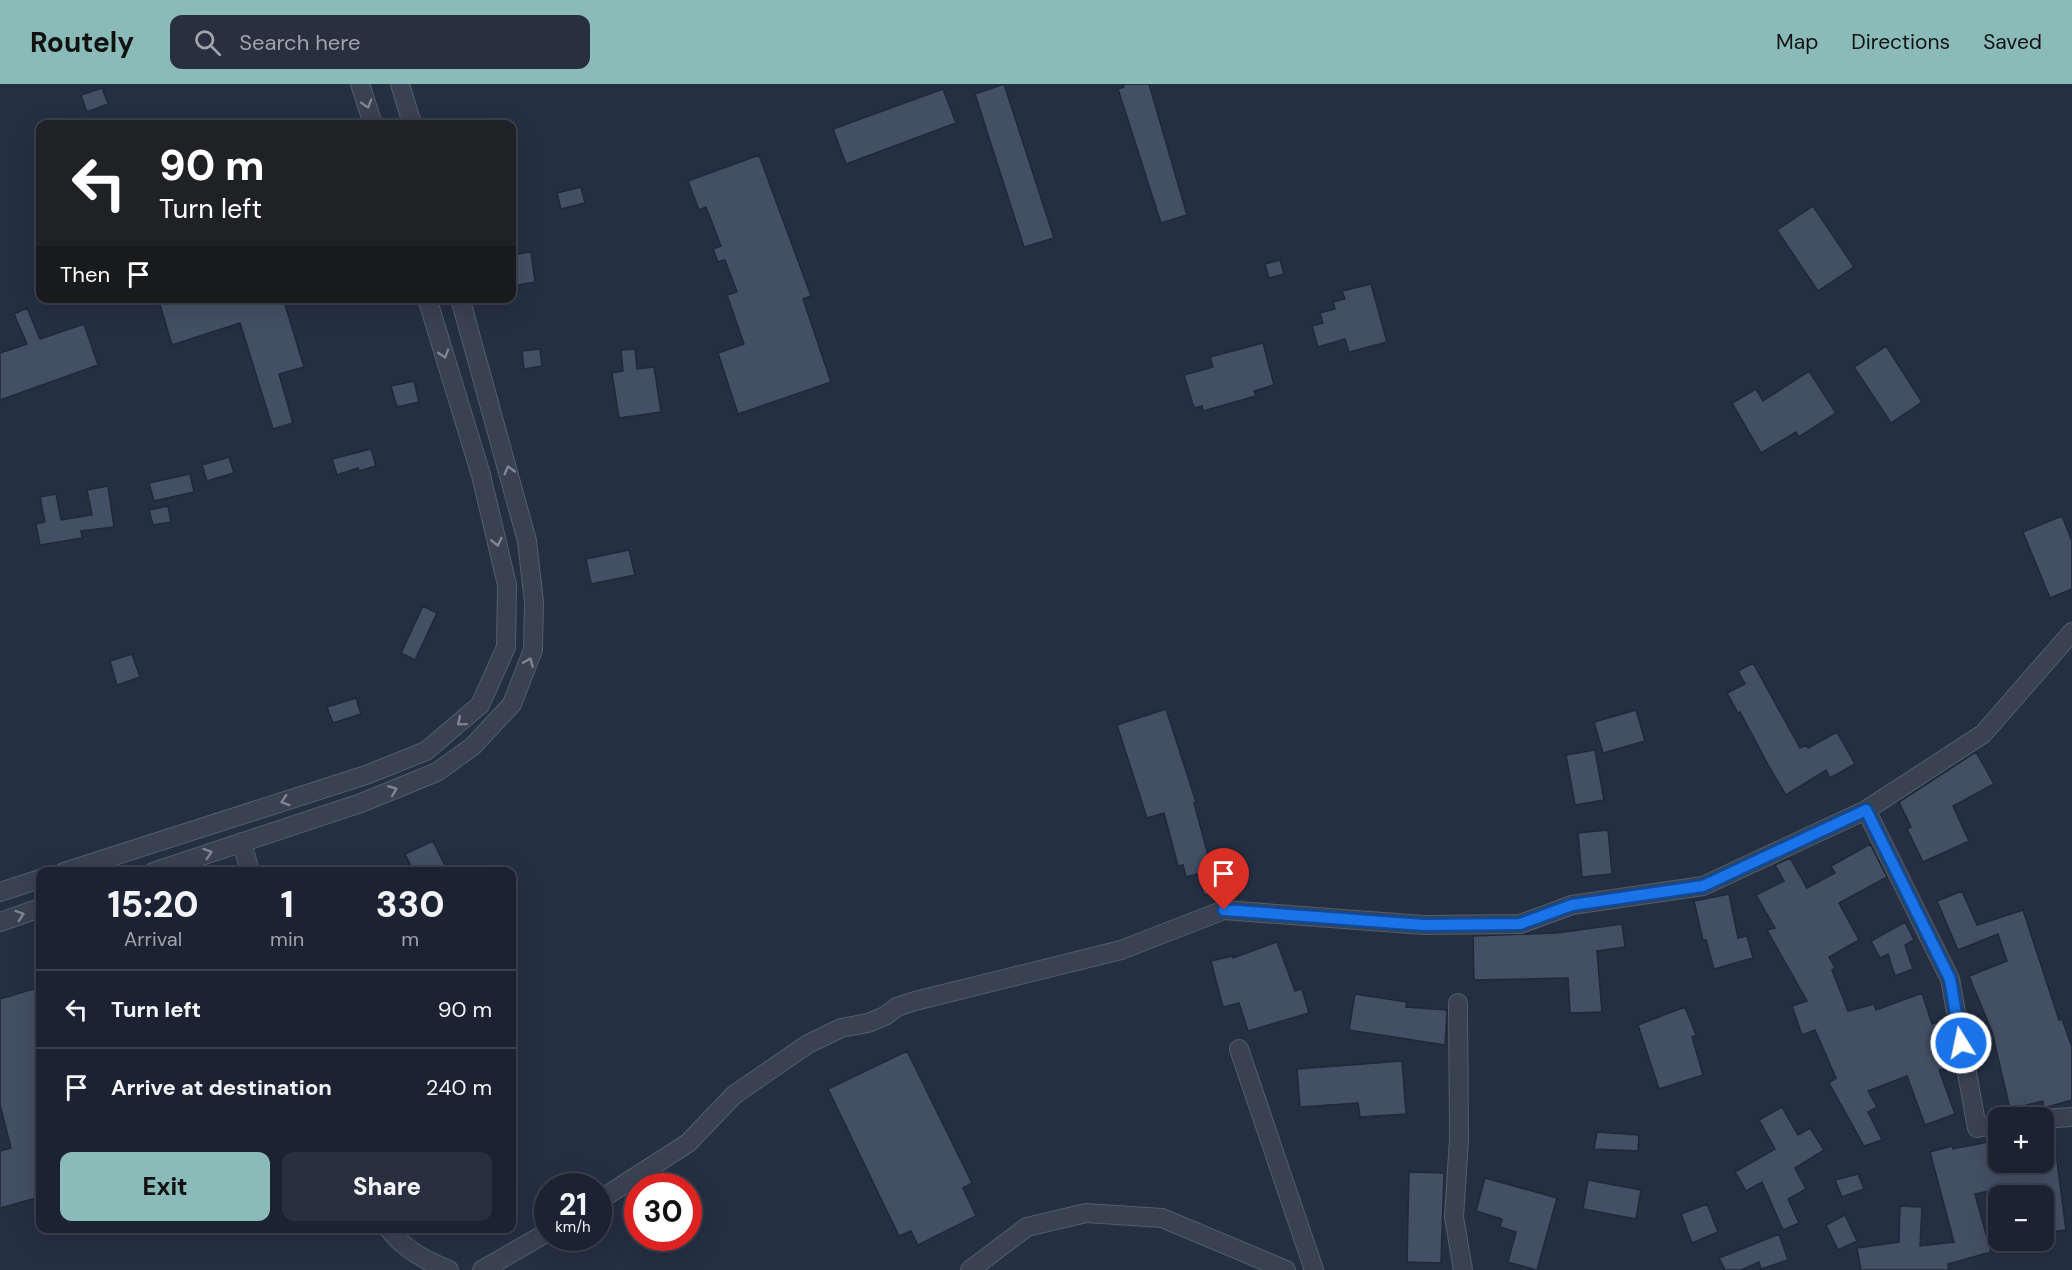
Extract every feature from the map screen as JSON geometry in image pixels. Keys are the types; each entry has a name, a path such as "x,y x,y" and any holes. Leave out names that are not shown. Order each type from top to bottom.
{"street":[{"path":"360,84 372,120"},
{"path":"400,84 411,120"},
{"path":"80,867 366,775 426,751 480,705 506,647 507,585 482,475 429,303"},
{"path":"168,867 361,803 436,772 473,746 512,704 533,650 534,602 527,540 461,303"},
{"path":"612,1192 688,1143 734,1095 808,1044 841,1029 868,1023 885,1016 897,1007 915,1001 1121,950 1224,910 1424,925 1520,924 1572,905 1703,886 1866,810 1983,734 2072,632"},
{"path":"1866,810 1950,979 1977,1128 1988,1126"},
{"path":"242,842 249,867"},
{"path":"0,892 36,880"},
{"path":"0,922 36,909"},
{"path":"1458,1003 1459,1139 1454,1217 1463,1270"},
{"path":"1239,1049 1314,1270"},
{"path":"2054,1118 2072,1117"},
{"path":"970,1270 1027,1227 1086,1213 1161,1218 1286,1270"},
{"path":"392,1233 399,1242 430,1262 448,1270"},
{"path":"482,1270 534,1240"}],"building":[{"path":"1004,84 1054,238 1024,247 975,94"},
{"path":"1123,84 1149,84 1187,215 1161,223 1118,89 1124,87"},
{"path":"102,88 108,104 87,112 81,95"},
{"path":"943,89 956,123 846,164 833,129"},
{"path":"759,155 811,296 803,299 831,382 738,414 718,353 744,344 727,295 737,292 725,260 718,262 713,249 721,246 706,207 699,210 688,181"},
{"path":"581,187 585,203 561,209 557,193"},
{"path":"1813,206 1854,267 1818,291 1777,230"},
{"path":"531,252 535,282 516,285 516,254"},
{"path":"1280,260 1284,274 1269,278 1265,264"},
{"path":"1371,284 1387,342 1349,352 1345,339 1318,347 1312,326 1323,323 1320,313 1335,309 1333,302 1345,299 1342,291"},
{"path":"159,303 285,303 304,367 279,374 293,423 273,429 240,323 172,345"},
{"path":"27,308 40,339 84,324 98,365 0,400 0,353 27,344 14,314"},
{"path":"1263,343 1274,385 1254,391 1256,396 1203,411 1202,406 1194,408 1184,375 1213,367 1210,357"},
{"path":"1886,346 1922,402 1891,423 1854,367"},
{"path":"540,349 542,366 524,369 522,351"},
{"path":"635,349 637,369 654,367 661,412 619,418 612,373 623,371 621,350"},
{"path":"1809,371 1836,413 1799,437 1796,432 1761,453 1732,403 1756,389 1763,401"},
{"path":"414,381 419,402 397,407 391,386"},
{"path":"371,449 376,466 359,471 358,468 337,475 332,459"},
{"path":"229,457 234,473 207,481 202,465"},
{"path":"190,474 194,492 154,501 149,483"},
{"path":"108,486 114,527 81,531 82,538 40,545 36,524 45,522 40,497 56,494 61,520 92,515 87,490"},
{"path":"168,506 171,522 153,525 149,510"},
{"path":"2062,516 2072,541 2072,589 2050,598 2023,532"},
{"path":"629,550 635,575 591,584 586,559"},
{"path":"423,606 437,613 415,660 401,653"},
{"path":"132,654 140,677 117,685 110,661"},
{"path":"1753,663 1800,748 1806,745 1808,748 1837,732 1855,764 1830,778 1826,770 1786,795 1727,693 1745,684 1738,671"},
{"path":"356,698 361,714 333,723 327,707"},
{"path":"1166,709 1196,802 1194,803 1218,892 1204,895 1198,874 1186,877 1183,865 1178,866 1164,813 1147,818 1117,725"},
{"path":"1636,710 1645,741 1603,753 1594,722"},
{"path":"1595,750 1604,800 1575,805 1566,755"},
{"path":"1976,752 1994,784 1953,806 1969,841 1923,862 1907,829 1911,827 1899,802"},
{"path":"1608,830 1612,874 1582,877 1578,833"},
{"path":"433,841 446,867 412,867 405,854"},
{"path":"1870,844 1887,877 1839,903 1859,940 1829,957 1835,968 1832,970 1848,1011 1874,1004 1876,1010 1922,993 1932,1024 1946,1020 1954,1065 1939,1070 1955,1114 1925,1125 1907,1076 1868,1091 1877,1107 1868,1112 1882,1140 1864,1146 1829,1083 1836,1078 1815,1030 1802,1035 1792,1006 1807,1001 1767,930 1775,928 1756,895 1784,881 1775,865 1790,858 1807,888 1835,873 1831,866"},
{"path":"1962,891 1977,925 2023,910 2059,1020 2062,1019 2072,1047 2072,1100 2047,1107 2043,1107 2043,1101 2010,1107 1992,1032 1969,976 2007,961 1998,934 1958,950 1937,901"},
{"path":"1729,894 1738,938 1747,936 1753,958 1714,969 1706,940 1703,940 1694,901"},
{"path":"1905,922 1914,940 1905,945 1913,969 1895,976 1888,954 1880,958 1871,941"},
{"path":"1622,924 1625,947 1597,951 1602,1012 1570,1013 1568,978 1474,980 1473,936 1557,933"},
{"path":"1277,942 1295,991 1302,989 1309,1013 1248,1031 1239,1003 1223,1007 1211,961 1233,956 1233,958"},
{"path":"36,988 36,1198 0,1208 0,1151 11,1148 0,1105 0,999"},
{"path":"1355,994 1407,1002 1406,1007 1447,1010 1445,1045 1349,1030"},
{"path":"1685,1007 1696,1035 1692,1037 1703,1075 1659,1089 1638,1025"},
{"path":"907,1051 972,1183 963,1188 976,1216 918,1245 911,1231 899,1236 828,1089"},
{"path":"1402,1061 1406,1114 1360,1117 1358,1103 1300,1107 1297,1069"},
{"path":"1782,1107 1798,1135 1810,1128 1824,1150 1795,1168 1806,1189 1788,1199 1799,1223 1783,1230 1762,1182 1746,1191 1735,1172 1775,1149 1759,1120"},
{"path":"1597,1132 1639,1135 1638,1151 1594,1149"},
{"path":"2054,1138 2066,1230 2054,1232 2054,1185 1988,1185 1988,1191 1975,1194 1988,1241 1988,1251 1991,1252 1948,1264 1949,1270 1861,1270 1857,1248 1899,1242 1900,1206 1922,1207 1920,1246 1954,1242 1930,1152 1952,1146 1953,1149 1988,1142 1988,1173 2054,1173"},
{"path":"1409,1172 1444,1173 1441,1263 1407,1262"},
{"path":"1858,1174 1864,1189 1842,1197 1835,1180"},
{"path":"1485,1178 1557,1198 1537,1270 1508,1262 1516,1232 1500,1227 1502,1219 1476,1211"},
{"path":"1588,1180 1641,1190 1636,1219 1583,1209"},
{"path":"1707,1204 1718,1232 1692,1243 1681,1214"},
{"path":"1845,1215 1857,1241 1838,1250 1826,1225"},
{"path":"1779,1234 1788,1260 1761,1269 1759,1262 1741,1270 1725,1270 1719,1258"}],"route":[{"path":"1224,910 1424,925 1520,924 1572,905 1703,886 1866,810 1950,979 1961,1043"}]}
